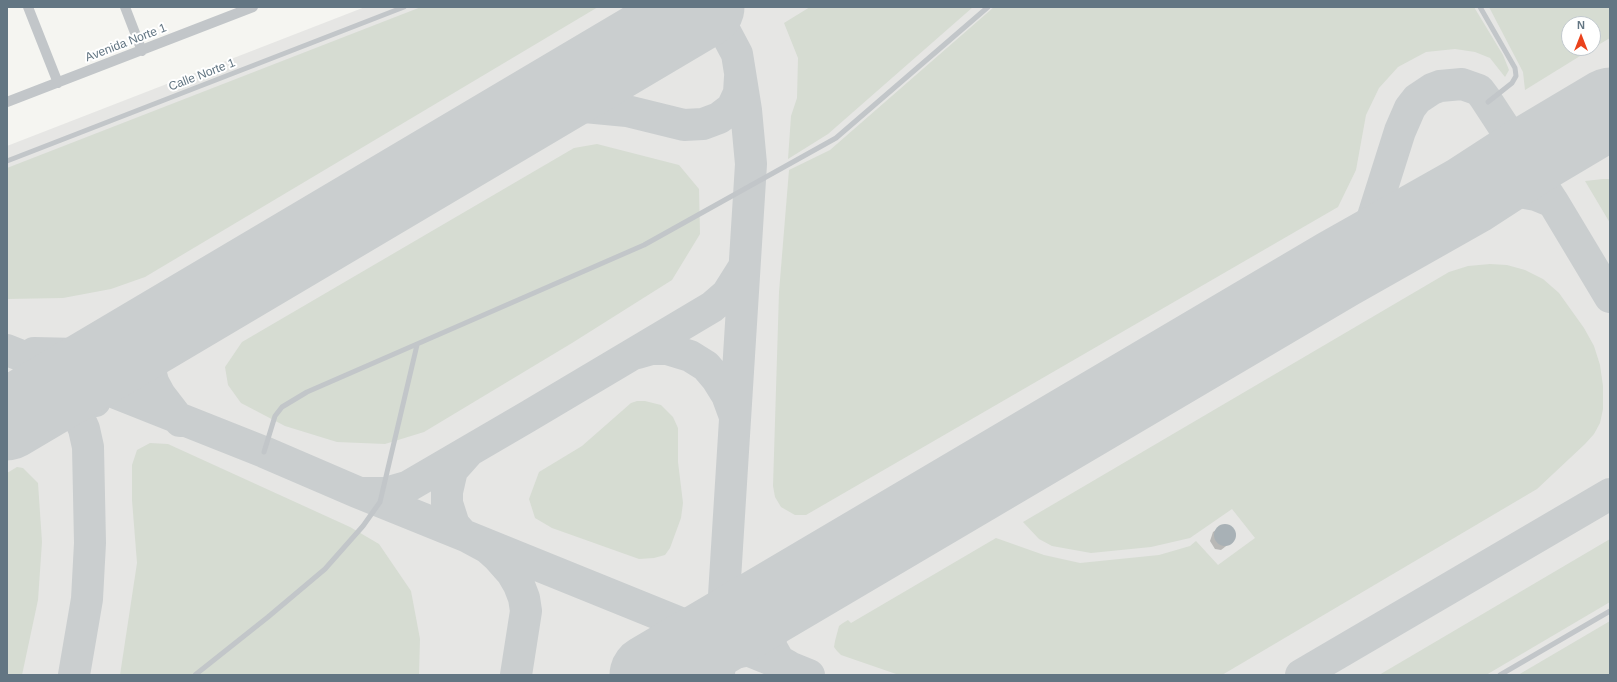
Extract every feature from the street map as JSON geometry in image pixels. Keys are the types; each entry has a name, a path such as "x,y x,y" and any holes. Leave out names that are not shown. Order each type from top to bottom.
{"street":[{"path":"28,7 58,83"},
{"path":"125,7 142,51"},
{"name":"Avenida Norte 1","path":"7,102 142,51 227,12 253,7"}],"lane":[{"name":"Calle Norte 1","path":"7,161 404,7"},
{"path":"264,452 275,416 282,407 307,392 418,345 644,245 836,138 988,7"},
{"path":"1480,7 1515,68 1516,76 1512,83 1488,102"},
{"path":"195,675 325,569 363,526 380,502 418,345"},
{"path":"1500,675 1610,611"}],"shaded area":[{"path":"365,7 1610,7 1610,675 7,675 7,146"},
{"path":"421,7 598,7 145,277 111,289 63,298 7,299 7,168"},
{"path":"810,7 973,7 828,134 788,159 791,116 797,98 798,58 784,23"},
{"path":"994,7 1474,7 1503,55 1509,70 1505,77 1490,58 1475,52 1455,49 1426,52 1398,67 1379,88 1366,115 1356,170 1338,207 806,515 795,515 781,507 775,497 773,486 779,292 789,170 830,150"},
{"path":"1489,7 1610,7 1610,38 1601,43 1601,16 1561,16 1561,56 1580,56 1525,90 1523,72"},
{"path":"597,144 679,165 699,189 700,234 672,280 572,343 424,432 385,444 337,442 285,426 241,403 228,385 225,367 242,342 574,148"},
{"path":"1610,179 1610,223 1585,181"},
{"path":"1490,264 1507,265 1525,270 1543,279 1559,293 1584,328 1594,346 1600,365 1603,386 1603,409 1600,423 1594,434 1537,489 1222,675 899,675 841,655 834,647 839,626 843,623 848,620 851,623 996,538 1044,555 1080,563 1159,555 1190,546 1196,541 1218,565 1255,538 1232,509 1190,538 1151,547 1091,553 1052,546 1039,539 1023,522 1449,272 1468,266"},
{"path":"645,401 661,405 673,417 678,428 678,462 683,503 681,518 670,548 665,555 654,558 639,559 552,528 535,518 529,499 539,472 582,446 631,403"},
{"path":"150,443 168,444 350,527 379,544 411,591 420,639 419,675 120,675 137,563 132,500 132,465 137,450"},
{"path":"17,467 23,468 38,483 42,542 38,600 22,675 7,675 7,473"},
{"path":"1610,539 1610,602 1486,675 1379,675"},
{"path":"1610,621 1610,675 1518,675"}],"building":[{"path":"1225,524 1233,527 1236,535 1233,543 1225,546 1217,543 1214,535 1217,527"}],"taxiway":[{"path":"712,7 737,54 746,110 751,164 719,675"},
{"path":"501,129 537,112 574,106 627,111 684,125 703,124 719,118 732,108 739,93 740,77"},
{"path":"1338,269 1348,263 1356,254 1368,232 1400,131 1410,108 1417,99 1432,89 1440,86 1462,84 1479,90 1485,98 1553,202 1610,297"},
{"path":"1585,123 1610,116"},
{"path":"1469,195 1501,190 1514,191 1536,195 1553,202"},
{"path":"362,493 386,493 407,487 527,417 712,307 727,294 744,267"},
{"path":"176,320 167,327 153,345 149,366 153,382 160,395 180,421"},
{"path":"34,353 78,354 114,348 145,338"},
{"path":"637,353 651,349 667,349 690,356 706,366 717,379 727,395 734,414"},
{"path":"7,350 264,452 357,492 809,675"},
{"path":"42,369 58,381 68,393 84,429 88,447 90,543 87,599 74,675"},
{"path":"7,423 39,412 95,401"},
{"path":"468,452 452,470 447,492 447,503 454,525 462,534 488,548 497,556 512,573 519,585 524,598 526,611 516,675"},
{"path":"1301,675 1610,494"},
{"path":"788,666 779,661 771,647 770,628 774,611 784,598 794,590"},
{"path":"702,617 734,615 782,597"},
{"path":"651,675 673,663 701,652 720,649 741,652"}],"runway":[{"path":"7,420 704,7"},
{"path":"650,675 1338,269 1469,195 1526,158 1610,108"}]}
